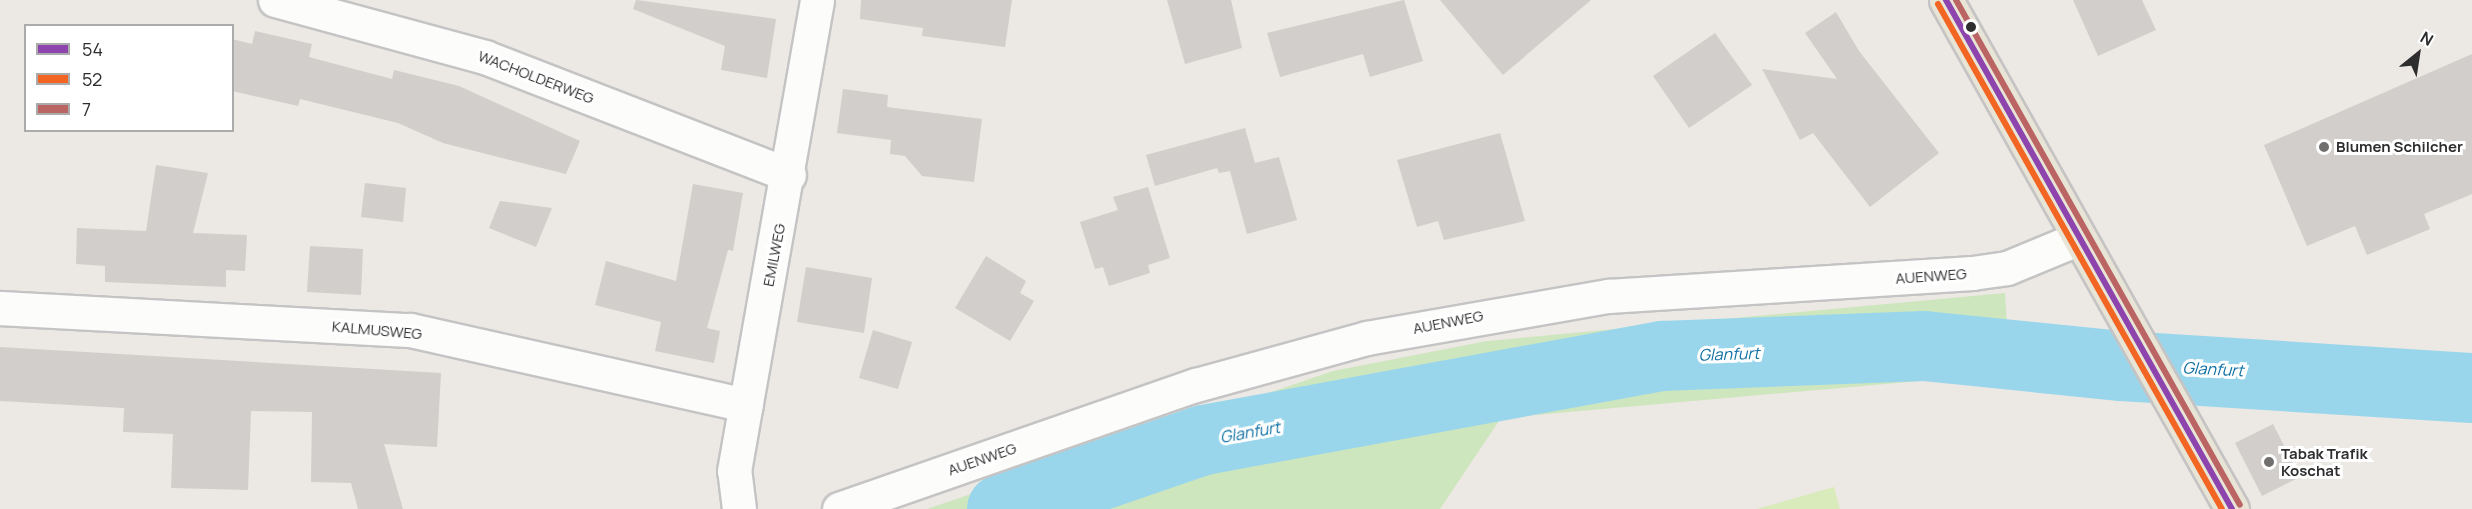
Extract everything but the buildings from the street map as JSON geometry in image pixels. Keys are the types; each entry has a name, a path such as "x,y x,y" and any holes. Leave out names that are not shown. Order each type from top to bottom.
{"main road":[{"path":"1946,0 2077,239 2179,411 2232,509"}],"street":[{"name":"WACHOLDERWEG","path":"275,0 485,57 789,175"},
{"name":"EMILWEG","path":"739,509 734,471 789,175 817,0"},
{"name":"AUENWEG","path":"839,509 1196,385 1367,338 1608,296 1972,273 2007,268 2077,239"},
{"name":"KALMUSWEG","path":"0,308 410,330 746,405"}],"green space":[{"path":"2005,293 2010,373 1501,418 1440,509 927,509 1333,371 1487,341"},
{"path":"1834,487 1840,509 1757,509"}],"waterway":[{"name":"Glanfurt","path":"1002,509 1204,440 1662,356 1924,346 2122,366 2472,388"}],"transit line":[{"name":"54","path":"1946,0 2232,509"},
{"name":"7","path":"1956,0 2240,505"},
{"name":"52","path":"1938,4 2222,509"}],"place":[{"name":"Blumen Schilcher","path":"2324,147"},
{"name":"Tabak Trafik Koschat","path":"2269,462"}]}
